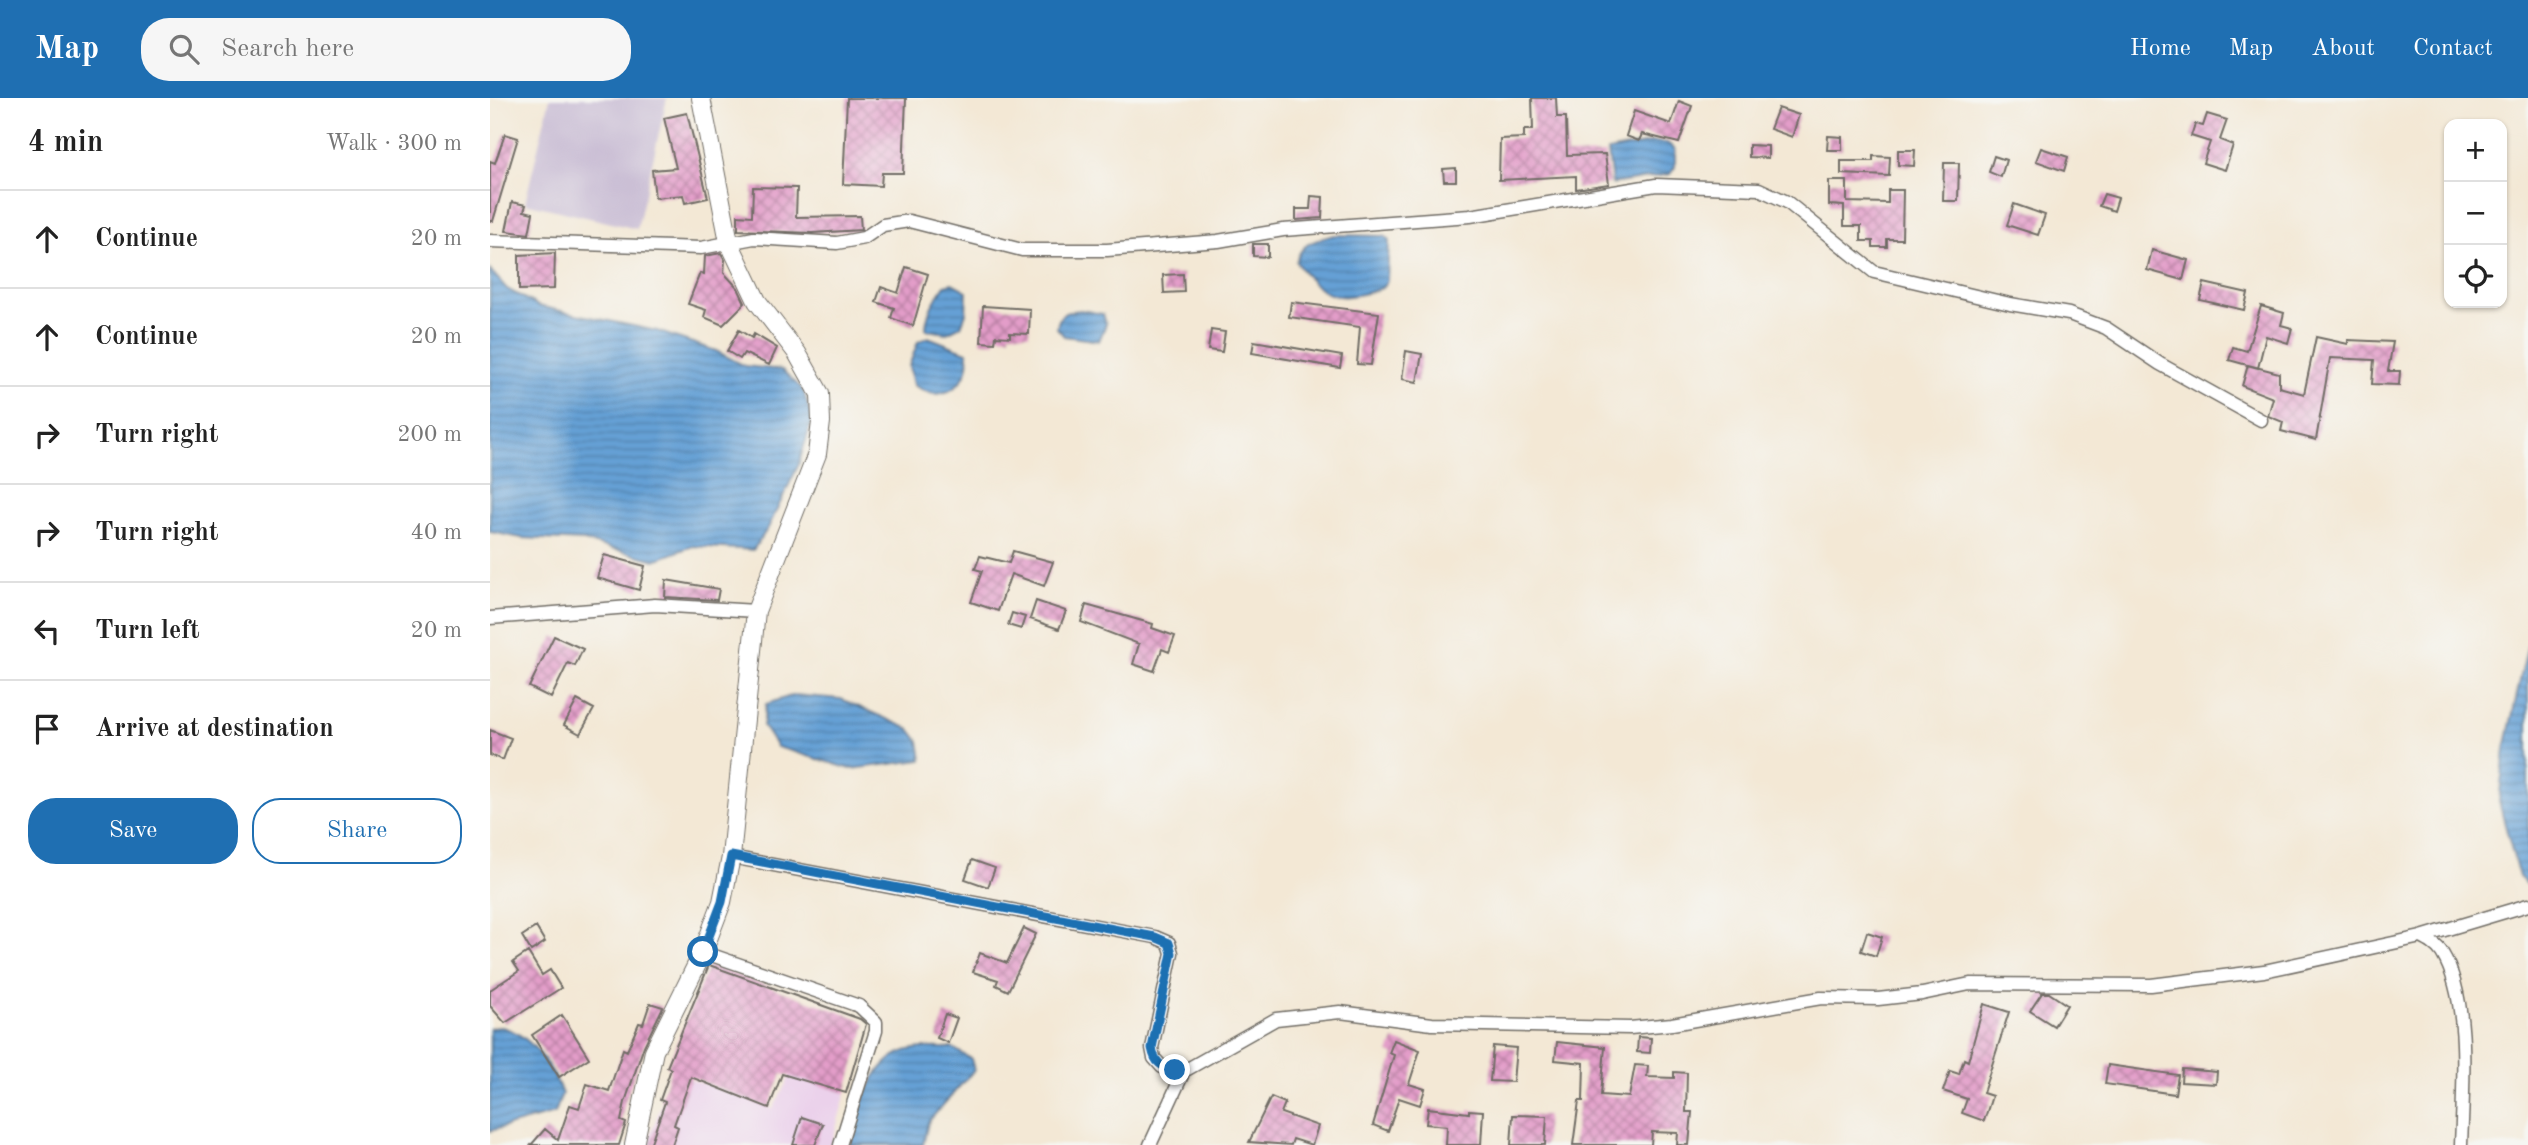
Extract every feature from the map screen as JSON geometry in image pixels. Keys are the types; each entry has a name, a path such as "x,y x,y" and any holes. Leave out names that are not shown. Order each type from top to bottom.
{"street":[{"path":"634,1145 654,1051 703,952 722,902 731,856 757,611 817,454 820,394 797,353 757,301 729,242 701,98"},
{"path":"490,241 701,248 754,237 837,243 864,238 883,225 909,221 1022,250 1107,250 1218,240 1283,230 1471,216 1656,185 1759,189 1787,202 1874,272 1986,299 2069,314 2106,328 2160,364 2261,420"},
{"path":"490,618 655,605 757,611"},
{"path":"731,856 1155,937 1169,943 1172,953 1152,1048 1154,1058 1162,1067 1184,1070"},
{"path":"1150,1145 1184,1070 1276,1019 1339,1012 1432,1024 1630,1028 1672,1024 1821,998 1922,995 1970,984 2151,985 2224,977 2421,937 2528,905"},
{"path":"2421,937 2442,952 2454,983 2463,1086 2460,1145"},
{"path":"703,952 859,1006 876,1021 876,1031 840,1145"}],"shaded area":[{"path":"550,98 667,98 637,229 525,203"},
{"path":"674,1073 773,1109 790,1076 846,1093 831,1145 646,1145"}],"water":[{"path":"1654,142 1667,143 1675,149 1675,167 1670,174 1612,184 1608,151"},
{"path":"1334,235 1384,236 1389,240 1387,280 1382,288 1354,296 1333,295 1323,291 1306,275 1296,262 1298,255 1310,243"},
{"path":"490,270 507,289 538,306 657,331 716,351 745,366 782,370 803,390 812,420 798,466 768,528 753,550 693,546 655,560 584,541 522,538 490,532"},
{"path":"952,283 967,291 966,313 961,326 947,333 926,330 929,312 935,301 945,285"},
{"path":"1081,310 1103,314 1106,324 1099,341 1064,336 1057,328 1059,319 1064,314"},
{"path":"928,337 967,352 968,367 961,381 956,387 942,394 934,394 913,385 909,366 918,342"},
{"path":"2528,644 2528,885 2519,877 2499,802 2505,749"},
{"path":"794,695 841,699 910,729 919,741 922,760 851,769 777,747 763,726 766,704"},
{"path":"502,1027 531,1044 546,1063 562,1094 555,1113 490,1131 490,1028"},
{"path":"953,1048 971,1059 974,1070 928,1122 923,1145 850,1145 863,1101 878,1073 888,1062 900,1053 914,1049"}],"building":[{"path":"847,98 906,98 903,173 882,173 881,186 843,184"},
{"path":"1532,98 1556,98 1557,117 1566,117 1567,155 1605,154 1609,184 1576,189 1576,176 1499,180 1500,139 1524,138 1524,130 1533,130"},
{"path":"1679,101 1692,106 1679,143 1642,134 1639,141 1626,136 1634,111 1671,124"},
{"path":"1778,108 1799,115 1792,137 1770,129"},
{"path":"687,113 708,198 685,203 683,195 655,198 652,170 676,168 664,118"},
{"path":"2207,114 2227,120 2220,140 2233,145 2225,170 2203,163 2210,142 2191,136 2195,124 2203,126"},
{"path":"505,134 518,138 493,221 490,221 490,161 495,163"},
{"path":"1828,136 1842,137 1842,150 1827,150"},
{"path":"1749,145 1768,146 1768,158 1749,157"},
{"path":"2041,148 2068,157 2064,171 2036,161"},
{"path":"1898,150 1915,150 1914,166 1898,165"},
{"path":"1873,156 1890,157 1889,176 1841,174 1841,161 1873,161"},
{"path":"1994,156 2006,160 2001,177 1989,172"},
{"path":"1944,163 1959,163 1958,201 1943,201"},
{"path":"1456,168 1456,181 1444,181 1443,169"},
{"path":"1829,181 1847,181 1847,202 1888,203 1888,190 1903,190 1902,239 1887,239 1887,247 1873,247 1873,241 1861,241 1861,226 1844,226 1844,206 1829,205"},
{"path":"753,187 797,188 796,217 860,216 861,230 812,233 738,230 738,215 752,216"},
{"path":"2104,194 2118,198 2114,211 2099,206"},
{"path":"1311,196 1323,197 1322,218 1296,220 1296,209 1310,209"},
{"path":"512,202 526,205 524,211 533,213 529,234 506,231"},
{"path":"2014,204 2045,215 2038,235 2007,225"},
{"path":"1253,244 1268,244 1268,257 1253,256"},
{"path":"2152,250 2188,260 2183,280 2147,270"},
{"path":"555,253 554,289 519,290 519,255"},
{"path":"721,253 725,260 724,273 738,288 745,303 723,325 704,317 706,310 688,304 700,273 704,274 705,256"},
{"path":"906,267 928,274 913,326 891,318 894,308 876,302 881,287 898,293"},
{"path":"1183,274 1184,292 1164,293 1163,275"},
{"path":"2204,283 2248,293 2244,310 2200,300"},
{"path":"1291,302 1379,313 1371,365 1357,364 1360,327 1289,317"},
{"path":"983,306 1030,309 1029,334 1010,333 1010,337 996,336 995,343 981,342"},
{"path":"2261,306 2284,313 2281,325 2292,328 2288,343 2266,336 2258,368 2229,360 2233,347 2247,351"},
{"path":"739,330 752,338 754,334 777,348 769,365 744,353 740,359 727,351"},
{"path":"1211,330 1225,332 1222,352 1208,350"},
{"path":"2316,337 2348,344 2348,340 2393,342 2388,371 2400,371 2399,385 2372,384 2374,360 2330,358 2316,440 2281,431 2283,422 2268,416 2273,398 2242,386 2248,365 2279,373 2279,387 2304,394"},
{"path":"1254,341 1342,356 1340,368 1252,353"},
{"path":"1406,351 1422,354 1417,382 1402,379"},
{"path":"1013,551 1053,562 1044,586 1011,574 998,611 971,602 982,571 975,569 980,556 1009,563"},
{"path":"604,555 645,566 639,590 597,578"},
{"path":"666,580 719,589 717,600 665,597"},
{"path":"1036,601 1066,611 1059,629 1030,619"},
{"path":"1086,605 1153,624 1152,628 1175,636 1169,652 1162,649 1154,671 1133,664 1139,644 1081,622"},
{"path":"1012,613 1025,617 1021,629 1008,625"},
{"path":"554,636 583,649 575,666 568,663 551,698 529,687"},
{"path":"577,700 594,709 580,734 564,725"},
{"path":"490,730 511,738 503,760 490,755"},
{"path":"972,860 995,868 988,887 965,879"},
{"path":"536,927 545,942 531,951 522,936"},
{"path":"1024,928 1036,934 1008,991 996,985 998,980 973,972 980,953 1007,963"},
{"path":"1867,932 1882,937 1876,956 1861,951"},
{"path":"528,952 542,975 550,970 561,988 505,1023 490,1006 490,990 519,971 513,962"},
{"path":"709,965 860,1019 866,1024 846,1093 782,1074 769,1108 691,1077 674,1125 678,1127 672,1145 650,1145 665,1102 660,1100 671,1069 667,1067"},
{"path":"2042,993 2049,993 2067,1005 2054,1026 2030,1011"},
{"path":"650,1003 663,1007 644,1046 625,1102 621,1121 626,1123 619,1145 531,1145 545,1129 558,1140 570,1105 579,1108 587,1084 609,1091 623,1049 627,1051 639,1023 643,1024"},
{"path":"1984,1004 2009,1012 1983,1093 1992,1096 1984,1121 1962,1113 1967,1099 1943,1091 1950,1071 1959,1074 1964,1059 1968,1061"},
{"path":"945,1014 957,1018 948,1043 937,1038"},
{"path":"562,1015 589,1058 559,1077 532,1035"},
{"path":"1638,1037 1651,1038 1650,1053 1637,1052"},
{"path":"1394,1040 1420,1050 1409,1084 1425,1089 1420,1105 1399,1098 1388,1131 1373,1125 1394,1055 1389,1053"},
{"path":"1557,1042 1605,1047 1601,1095 1629,1097 1635,1065 1648,1066 1647,1077 1674,1078 1674,1072 1687,1073 1686,1112 1692,1112 1689,1145 1677,1145 1678,1133 1652,1132 1651,1145 1573,1145 1579,1101 1583,1101 1584,1063 1555,1060"},
{"path":"1493,1046 1516,1048 1513,1082 1490,1081"},
{"path":"2108,1065 2178,1075 2175,1094 2105,1084"},
{"path":"2182,1069 2217,1072 2216,1084 2181,1082"},
{"path":"1271,1097 1285,1103 1281,1113 1318,1126 1312,1145 1293,1139 1291,1145 1249,1142"},
{"path":"1428,1108 1469,1113 1469,1110 1483,1111 1481,1145 1446,1145 1447,1126 1426,1124"},
{"path":"1513,1115 1547,1116 1545,1145 1511,1145"},
{"path":"802,1117 823,1124 815,1145 793,1145"}],"route":[{"path":"703,952 722,902 731,856 844,880 1053,915 1155,937 1169,943 1172,953 1171,968 1152,1048 1154,1058 1162,1067 1175,1070"}]}
